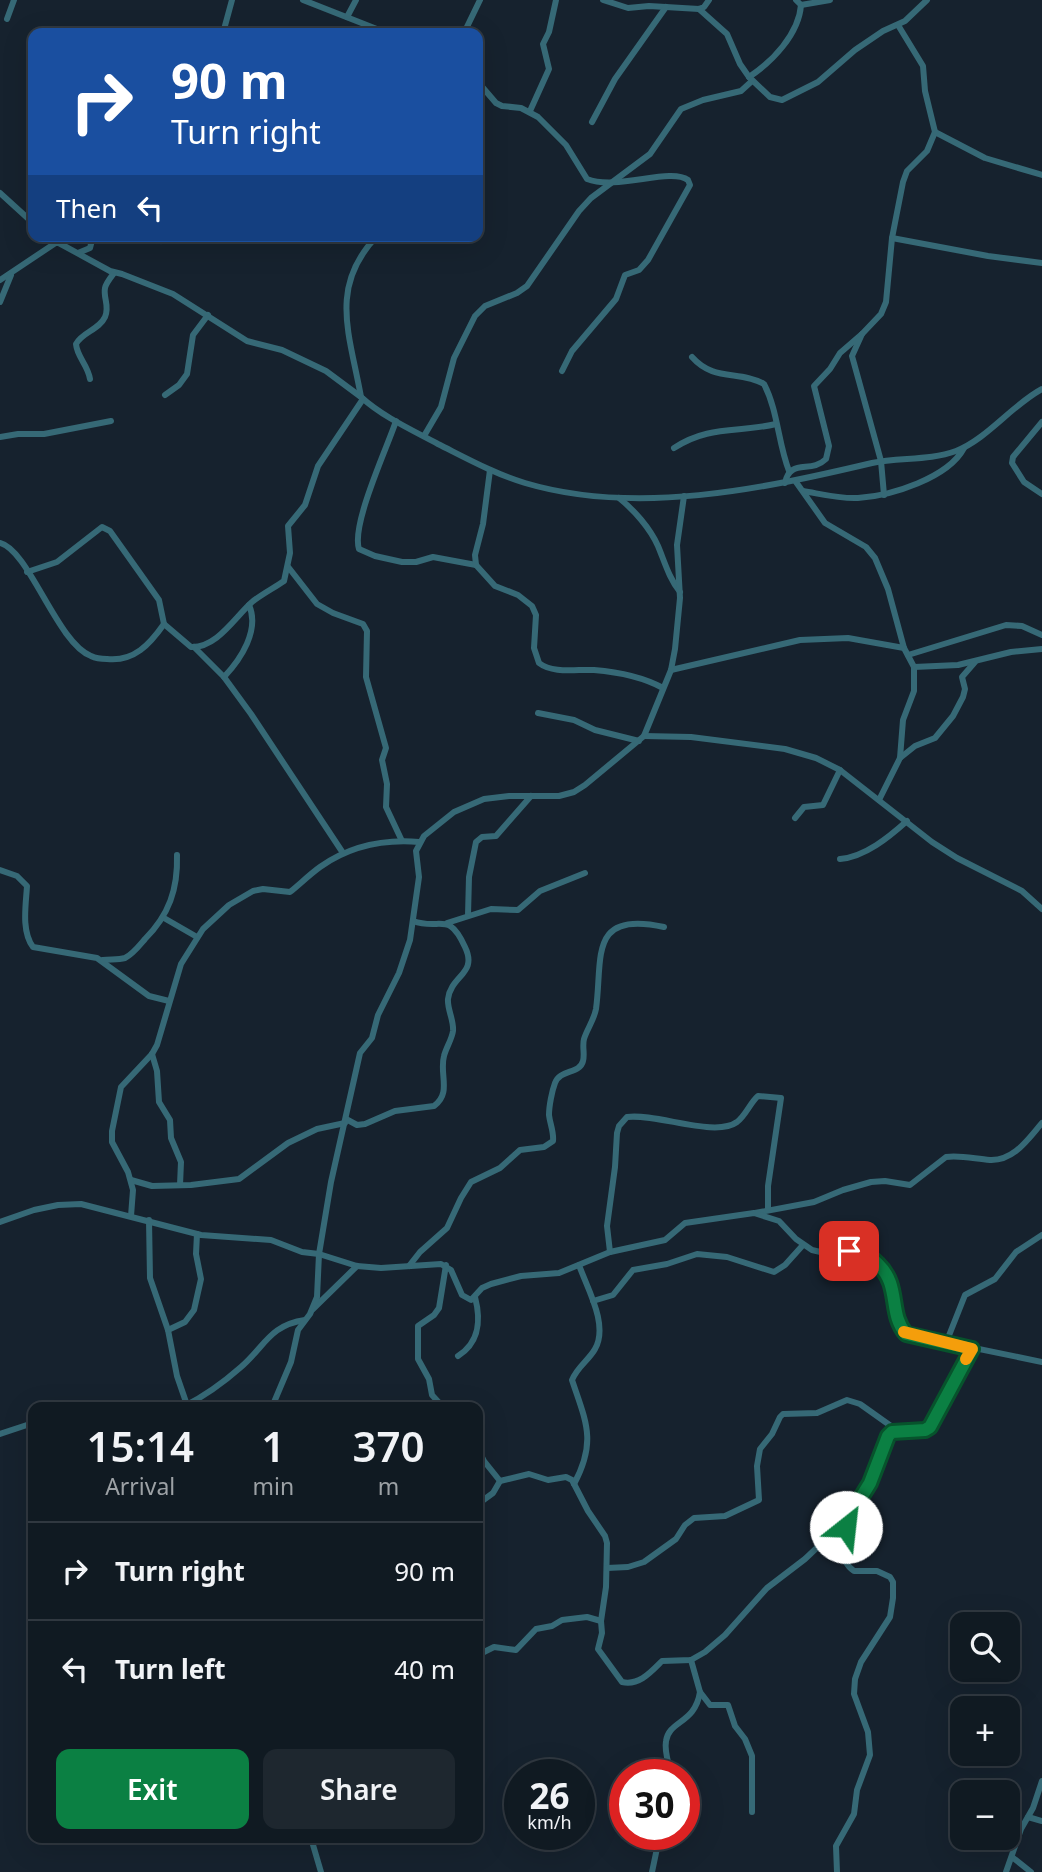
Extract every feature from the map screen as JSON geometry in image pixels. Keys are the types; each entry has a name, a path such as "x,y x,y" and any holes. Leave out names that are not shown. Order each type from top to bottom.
{"street":[{"path":"7,19 14,0"},
{"path":"224,28 232,0"},
{"path":"303,0 374,28"},
{"path":"347,17 356,0"},
{"path":"466,28 480,0"},
{"path":"530,111 549,69 543,44 549,32 556,0"},
{"path":"603,0 628,8 699,9 709,0"},
{"path":"424,436 444,400 454,358 475,316 485,306 527,286 579,211 610,183 650,154 681,109 703,100 737,93 766,65 797,22 798,2 830,0"},
{"path":"699,9 727,34 740,64 751,79 776,100 792,97 818,82 871,38 898,25 927,0"},
{"path":"592,122 615,79 666,7"},
{"path":"789,471 816,466 826,459 829,446 814,386 840,353 881,314 886,302 892,238 907,171 927,151 935,132 925,91 923,66 898,25"},
{"path":"483,88 496,103 530,111 566,145 587,179 610,183 677,176 688,180 690,186 648,260 639,270 625,275 616,299 572,351 562,371"},
{"path":"935,132 985,158 1042,175"},
{"path":"0,193 28,218"},
{"path":"892,238 1042,263"},
{"path":"0,280 57,242 114,273 166,290 251,343 282,350 326,372 397,421 490,470 532,485 601,497 684,496 796,482 881,461 932,456 964,447 1042,389"},
{"path":"77,254 90,248 92,242"},
{"path":"194,648 226,630 249,605 283,582 289,568 288,526 305,505 318,466 362,398 346,296 350,276 357,261 372,242"},
{"path":"0,302 12,272"},
{"path":"90,379 88,366 78,353 76,344 104,318 108,306 105,289 114,273"},
{"path":"165,396 179,385 187,374 193,335 208,316"},
{"path":"862,334 852,356 853,367 873,426 881,461 884,495"},
{"path":"692,357 706,369 716,373 764,384 773,407 780,446 789,471 785,483"},
{"path":"0,437 44,434 111,421"},
{"path":"397,421 363,511 358,536 359,550 402,562 439,557 476,565 495,586 518,595 532,606 536,615 534,648 542,666 641,677 663,688"},
{"path":"1042,422 1013,457 1012,463 1024,482 1042,494"},
{"path":"674,448 709,432 776,424"},
{"path":"803,491 846,497 884,495 941,471 957,459 964,447"},
{"path":"476,565 475,555 483,524 490,470"},
{"path":"796,482 825,523 866,547 875,558 885,582 904,648 914,667 914,691 903,720 900,758 878,800"},
{"path":"312,1310 317,1297 319,1254 331,1182 360,1052 372,1038 381,1006 401,968 413,921 419,877 416,859 419,842 443,819 473,802 497,797 559,796 574,792 642,739 671,670 679,625 677,545 684,496"},
{"path":"619,498 650,533 659,548 669,578 680,593"},
{"path":"27,572 57,562 102,527 110,531 159,600 164,624 224,677 260,726 343,853"},
{"path":"0,543 15,551 77,646 90,656 116,660 132,656 141,652 164,624"},
{"path":"289,568 324,609 363,624 367,631 366,677 386,748 382,760 387,784 386,807 402,841"},
{"path":"224,677 240,658 248,639 254,617 249,605"},
{"path":"908,655 1006,625 1021,626 1042,635"},
{"path":"671,670 800,640 848,638 904,648"},
{"path":"914,667 975,662 1010,652 1042,649"},
{"path":"900,758 915,746 935,738 953,716 963,697 963,675 975,662"},
{"path":"538,713 574,720 595,730 642,739 679,736 785,749 816,758 840,770 932,842 1022,891 1042,909"},
{"path":"795,818 804,807 823,804 840,770"},
{"path":"468,915 469,877 476,842 482,837 496,836 531,796"},
{"path":"840,859 852,857 887,838 907,821"},
{"path":"131,1216 131,1180 111,1142 121,1087 152,1054 159,1041 181,964 197,937 215,916 247,894 263,889 290,892 343,853 374,844 419,842"},
{"path":"0,870 17,876 27,886 25,919 29,944 33,947 101,959 118,959 130,955 164,918 175,888 177,855"},
{"path":"413,921 427,925 447,923 491,909 518,910 548,887 585,873"},
{"path":"164,918 197,937"},
{"path":"131,1180 152,1186 239,1179 288,1143 317,1129 345,1121 357,1125 365,1124 395,1111 434,1106 440,1100 445,1082 444,1057 453,1031 449,997 470,962 464,945 447,923"},
{"path":"409,1266 420,1252 447,1228 471,1182 500,1168 520,1150 544,1147 553,1141 549,1114 555,1086 560,1075 580,1068 583,1063 584,1041 596,1009 598,965 606,937 613,930 626,925 646,923 664,927"},
{"path":"101,959 149,996 169,1000"},
{"path":"152,1054 157,1071 159,1102 170,1120 171,1138 181,1162 180,1185"},
{"path":"610,1252 607,1226 617,1133 622,1121 627,1117 651,1117 717,1128 737,1122 758,1096 781,1098 768,1186 768,1210"},
{"path":"0,1222 34,1210 76,1203 197,1234 271,1240 302,1252 319,1254 357,1266 381,1268 446,1265 462,1295 468,1300 491,1284 521,1276 551,1275 610,1252 665,1240 685,1223 814,1202 851,1187 872,1182 910,1185 946,1157 993,1160 1006,1157 1022,1146 1042,1122"},
{"path":"754,1213 779,1221 803,1245 822,1253 857,1251 870,1256 889,1277 898,1319 903,1331 909,1335 1042,1362"},
{"path":"149,1220 150,1278 168,1331 184,1402"},
{"path":"168,1331 186,1322 194,1310 201,1279 197,1234"},
{"path":"946,1343 965,1295 995,1279 1016,1252 1042,1235"},
{"path":"593,1301 613,1295 630,1272 642,1267 667,1264 691,1255 704,1254 737,1260 774,1272 785,1265 803,1245"},
{"path":"438,1402 432,1395 429,1379 420,1365 417,1334 418,1326 439,1308 446,1265"},
{"path":"574,1483 587,1458 588,1430 572,1380 598,1342 598,1322 593,1301 579,1265"},
{"path":"274,1402 291,1362 304,1320 357,1266"},
{"path":"458,1356 467,1350 475,1337 479,1319 475,1297"},
{"path":"191,1402 239,1369 279,1328 290,1322 304,1320"},
{"path":"500,1480 529,1474 548,1480 569,1478 574,1483 605,1536 607,1568 598,1649 622,1682 637,1681 666,1660 691,1660 705,1652 725,1635 767,1588 805,1559 849,1517 870,1483 884,1442 892,1432 925,1430 930,1427 972,1349"},
{"path":"607,1568 628,1567 644,1562 676,1539 685,1525 694,1518 725,1516 759,1500 760,1449 783,1414 817,1413 847,1400 860,1404 898,1431"},
{"path":"0,1434 28,1425"},
{"path":"483,1459 500,1480"},
{"path":"483,1500 493,1493 500,1480"},
{"path":"837,1872 836,1846 854,1815 857,1790 870,1755 868,1732 854,1694 855,1679 861,1662 890,1617 893,1598 893,1582 890,1577 877,1571 854,1571 846,1564 843,1540 849,1517"},
{"path":"483,1652 494,1647 516,1650 536,1629 550,1627 562,1619 587,1617 601,1621"},
{"path":"691,1660 699,1692 710,1705 728,1706 735,1726 750,1748 753,1766 752,1812"},
{"path":"668,1759 665,1747 667,1735 691,1714 699,1692"},
{"path":"1006,1872 1042,1781"},
{"path":"1028,1817 1042,1821"},
{"path":"312,1843 321,1872"},
{"path":"652,1872 657,1850"},
{"path":"1012,1857 1031,1872"}],"slow traffic":[{"path":"904,1332 972,1349 966,1359"}],"route":[{"path":"846,1527 849,1517 870,1483 888,1436 892,1432 925,1430 930,1427 972,1349 906,1334 898,1319 888,1274 870,1256 863,1252 849,1251"}]}
